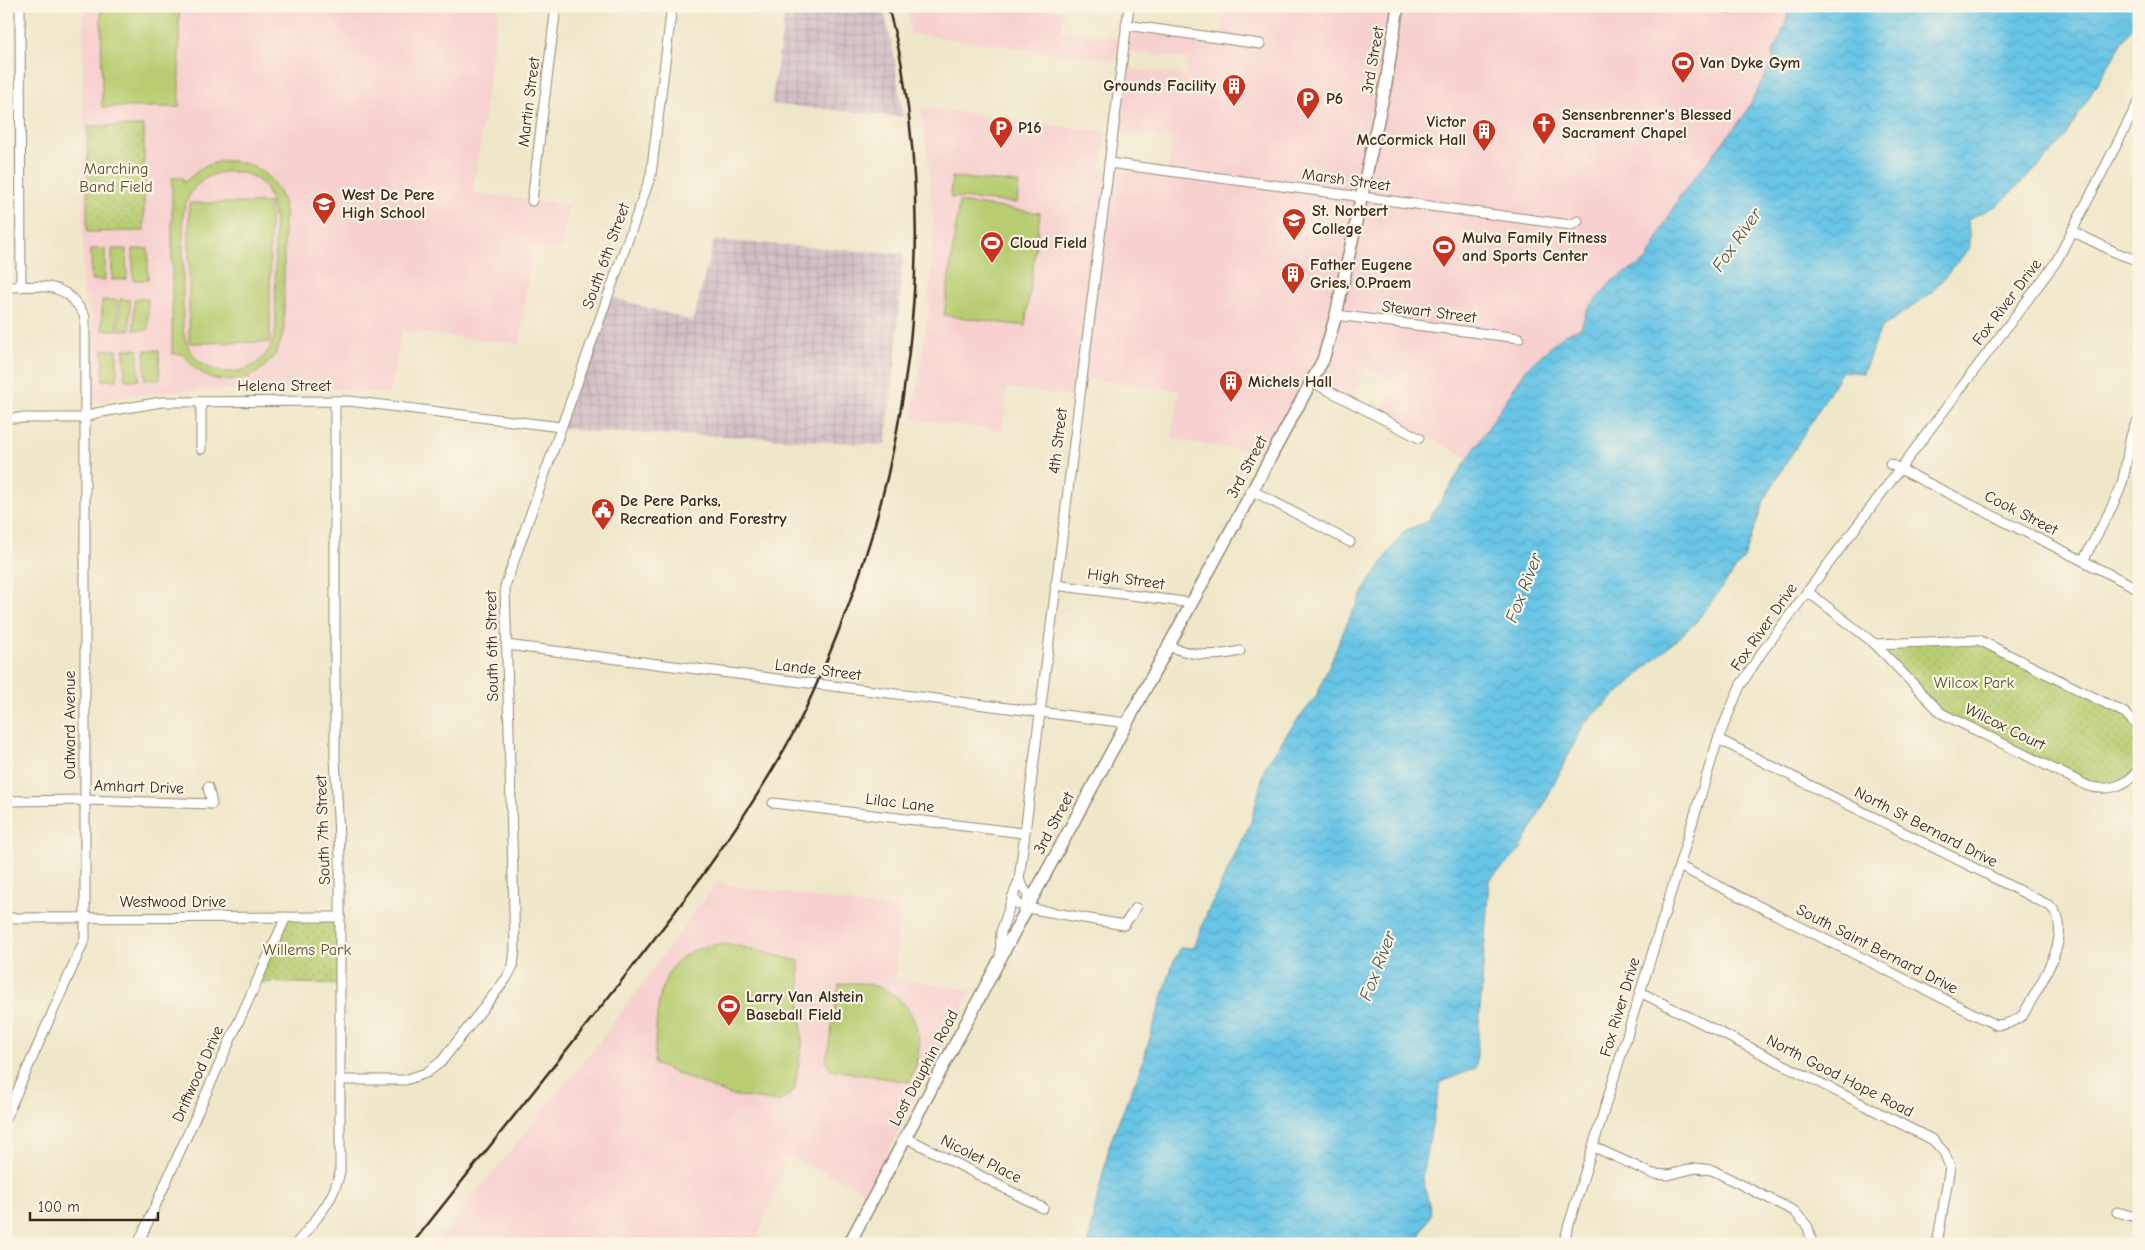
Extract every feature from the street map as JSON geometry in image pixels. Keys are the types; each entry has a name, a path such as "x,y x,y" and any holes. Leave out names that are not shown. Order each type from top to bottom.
{"main road":[{"name":"3rd Street","path":"1027,908 1312,382 1329,344 1390,66 1398,6"},
{"name":"Lost Dauphin Road","path":"849,1244 1027,908"}],"street":[{"path":"6,287 21,287 20,6"},
{"name":"Martin Street","path":"532,201 556,6"},
{"name":"South 6th Street","path":"340,1080 405,1080 426,1074 441,1062 506,980 513,966 515,949 505,586 651,175 672,6"},
{"name":"4th Street","path":"1000,961 1001,932 1019,880 1023,834 1129,6"},
{"path":"1126,25 1260,44"},
{"name":"Fox River Drive","path":"1563,1244 1718,739 1740,686 1762,652 1807,591 2056,262 2139,101"},
{"name":"Marsh Street","path":"1109,163 1565,225 1571,225 1578,221"},
{"path":"2072,230 2117,253 2139,261"},
{"name":"Outward Avenue","path":"6,1117 84,939 85,918 85,317 77,302 64,290 49,287 21,287"},
{"name":"Stewart Street","path":"1336,315 1519,338"},
{"path":"1312,382 1419,438"},
{"name":"Helena Street","path":"6,418 84,418 96,413 144,403 335,401 359,402 562,428"},
{"name":"South 7th Street","path":"296,1244 329,1203 336,1190 340,1172 340,858 335,756 335,401"},
{"path":"201,402 201,449"},
{"path":"2083,561 2120,489 2127,466 2130,438 2139,418"},
{"name":"Cook Street","path":"1890,464 2139,589"},
{"path":"1253,491 1350,542"},
{"name":"High Street","path":"1055,585 1192,603"},
{"name":"Wilcox Court","path":"1807,591 1875,644 1941,713 2088,786 2104,789 2115,787 2132,777 2139,769"},
{"path":"1875,644 1979,640 2125,713 2139,727"},
{"name":"Lande Street","path":"506,645 1127,723"},
{"path":"1169,646 1192,654 1228,654 1240,651"},
{"name":"North St Bernard Drive","path":"1718,739 2050,906 2058,913 2061,928 2060,939 2044,977"},
{"name":"Amhart Drive","path":"6,801 85,800 212,804 208,787"},
{"name":"Lilac Lane","path":"773,803 1023,834"},
{"name":"South Saint Bernard Drive","path":"1679,866 1992,1024 2004,1025 2018,1020 2023,1015 2044,977"},
{"name":"4th Street","path":"1019,880 1028,895 1027,908"},
{"path":"1013,896 1018,904 1027,908 1124,925 1136,908"},
{"name":"Driftwood Drive","path":"138,1244 286,917"},
{"name":"Westwood Drive","path":"6,918 340,917"},
{"name":"North Good Hope Road","path":"1640,992 1933,1140 1944,1152 1950,1167 1938,1241"},
{"name":"Nicolet Place","path":"905,1137 1043,1208"},
{"path":"1594,1147 1653,1174 1668,1175 1696,1168 1712,1170 1794,1211 1808,1227 1812,1244"},
{"path":"2117,1212 2139,1218"}],"shaded area":[{"name":"West De Pere High School","path":"83,6 499,6 473,193 568,204 562,250 532,247 520,344 402,331 389,394 340,389 206,390 144,393 101,401 95,400 91,394 92,316 84,301 83,289"},
{"path":"786,6 882,6 892,43 903,117 771,104"},
{"name":"St. Norbert College","path":"906,6 1030,6 1063,12 1061,31 1130,40 1132,34 1136,31 1221,41 1225,6 1789,6 1785,26 1772,54 1774,58 1744,116 1679,197 1646,261 1613,280 1587,310 1581,328 1565,334 1527,368 1469,458 1381,412 1395,381 1367,367 1353,398 1309,375 1265,454 1171,439 1180,391 1075,377 1071,396 1008,388 1002,431 912,419 929,309 933,221 929,168 921,107 1106,132 1101,168 1167,176 1172,139 1119,132 1127,68 1186,76 1188,59 1116,50 1114,60 911,34"},
{"path":"714,240 903,254 895,368 885,445 727,436 590,432 561,427 608,296 693,321"},
{"path":"716,883 899,910 895,978 972,990 867,1192 788,1156 755,1244 435,1244 602,1038"}],"green space":[{"path":"101,6 179,6 179,107 102,107"},
{"path":"1698,6 1728,6 1727,12"},
{"name":"Marching Band Field","path":"88,126 144,126 144,231 87,232"},
{"path":"220,161 233,161 245,163 256,168 273,183 284,205 286,218 284,218 284,326 279,345 270,360 258,372 243,379 227,381 211,378 196,369 183,354 172,354 172,178 183,178 183,183 203,167","holes":["222,172 241,173 254,178 264,186 270,198 273,211 275,226 276,326 271,346 260,360 246,369 230,372 213,369 199,361 188,347 183,327 183,217 190,194 200,182"]},
{"path":"952,177 1019,183 1017,203 950,197"},
{"name":"Cloud Field","path":"959,202 1040,213 1025,326 944,315"},
{"path":"189,203 270,203 270,342 189,343"},
{"path":"91,249 105,249 105,280 91,280"},
{"path":"112,249 126,249 127,279 112,280"},
{"path":"133,249 148,249 148,280 133,280"},
{"path":"120,299 130,300 130,330 119,330"},
{"path":"134,299 148,299 148,330 134,330"},
{"path":"102,300 117,300 117,330 102,330"},
{"path":"124,349 138,349 139,380 125,380"},
{"path":"103,350 117,350 117,380 103,380"},
{"path":"145,350 159,350 160,380 145,380"},
{"name":"Wilcox Park","path":"1979,640 2125,713 2139,727 2137,771 2104,789 1941,713 1875,644"},
{"name":"Willems Park","path":"286,917 340,917 340,984 256,982"},
{"name":"Larry Van Alstein Baseball Field","path":"722,944 799,961 802,1045 794,1091 779,1102 730,1095 654,1064 659,1004 663,986 670,970 682,957 699,948"},
{"path":"848,983 868,984 885,990 899,1000 910,1013 917,1028 919,1045 916,1064 909,1082 832,1070 826,1062 839,985"}],"water":[{"name":"Fox River","path":"1789,6 2139,6 2139,22 2133,25 2064,138 2039,166 1998,205 1968,219 1970,248 1930,294 1881,328 1863,373 1842,371 1765,498 1744,558 1696,622 1584,724 1521,849 1489,880 1476,1068 1441,1082 1422,1175 1431,1214 1416,1244 1089,1244 1092,1221 1110,1143 1141,1067 1173,963 1181,947 1194,948 1207,913 1251,822 1265,767 1288,732 1316,697 1348,621 1369,582 1404,531 1427,522 1527,368 1565,334 1581,328 1587,310 1613,280 1646,261 1679,197 1744,116 1774,58 1772,54 1785,26"}],"railway":[{"path":"412,1244 556,1064 705,872 752,802 795,730 837,635 862,567 882,498 898,427 909,356 914,283 915,211 911,139 901,59 888,6"}],"place":[{"name":"Van Dyke Gym","path":"1683,84"},
{"name":"Grounds Facility","path":"1234,107"},
{"name":"P6","path":"1308,120"},
{"name":"Sensenbrenner's Blessed Sacrament Chapel","path":"1544,145"},
{"name":"P16","path":"1001,149"},
{"name":"Victor McCormick Hall","path":"1484,152"},
{"name":"West De Pere High School","path":"324,225"},
{"name":"St. Norbert College","path":"1294,241"},
{"name":"Cloud Field","path":"992,264"},
{"name":"Mulva Family Fitness and Sports Center","path":"1444,268"},
{"name":"Father Eugene Gries, O.Praem","path":"1293,295"},
{"name":"Michels Hall","path":"1231,403"},
{"name":"De Pere Parks, Recreation and Forestry","path":"603,531"},
{"name":"Larry Van Alstein Baseball Field","path":"729,1027"}]}
